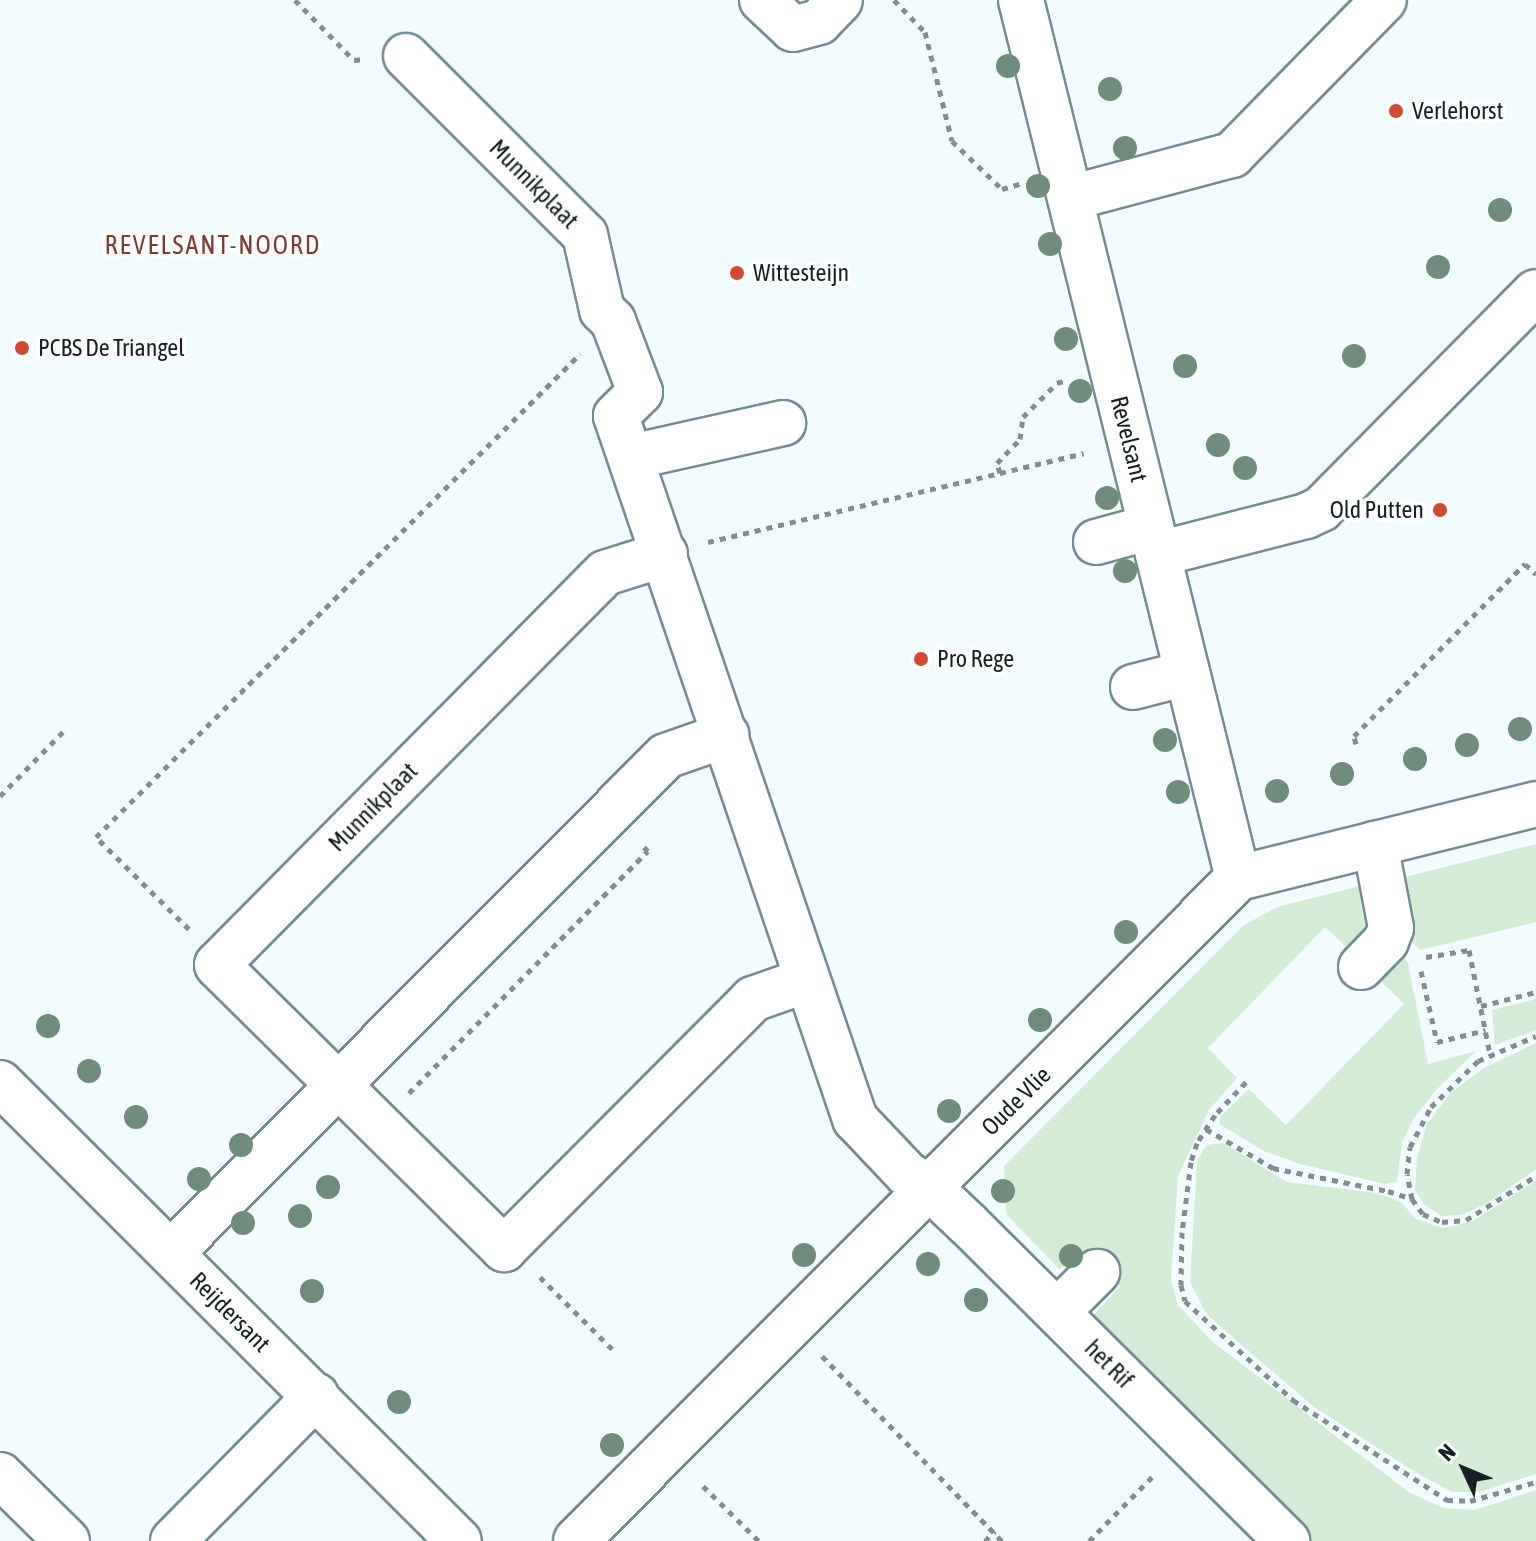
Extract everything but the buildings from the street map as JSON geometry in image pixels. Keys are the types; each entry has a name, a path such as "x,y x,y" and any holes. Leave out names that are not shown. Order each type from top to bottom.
{"street":[{"path":"762,0 793,29 819,22 840,0"},
{"name":"Revelsant","path":"1021,0 1238,878"},
{"path":"1070,198 1202,155 1232,155 1384,0"},
{"name":"Munnikplaat","path":"392,57 585,235 602,310 613,321 640,392 616,416 631,457 682,549 726,735 855,1119 907,1174 930,1188"},
{"path":"1096,542 1155,541 1306,516 1321,509 1536,292"},
{"path":"631,457 783,423"},
{"name":"Munnikplaat","path":"682,549 605,573 217,965 504,1249 753,999 807,980"},
{"path":"1133,687 1187,673"},
{"path":"171,1253 666,756 726,735"},
{"path":"1238,878 1536,804"},
{"path":"1361,967 1386,941 1391,928 1375,843"},
{"name":"Oude Vlie","path":"576,1541 849,1285 930,1188 1238,878"},
{"name":"Reijdersant","path":"0,1083 459,1541"},
{"name":"het Rif","path":"930,1188 1287,1541"},
{"path":"1057,1312 1097,1272"},
{"path":"173,1541 316,1396"},
{"path":"0,1475 67,1541"}],"path":[{"path":"295,0 354,60 392,57"},
{"path":"894,0 925,32 952,141 1002,189 1020,184"},
{"path":"192,933 96,837 588,346"},
{"path":"1000,473 997,463 1020,439 1023,417 1057,383 1067,380"},
{"path":"682,549 1084,453"},
{"path":"1356,744 1354,736 1525,564 1536,574"},
{"path":"0,796 63,732"},
{"path":"407,1095 648,851 638,841"},
{"path":"1486,1030 1437,1042 1418,958 1469,950 1486,1030 1490,1054"},
{"path":"1481,1006 1536,992"},
{"path":"1536,1036 1490,1054 1458,1078 1431,1107 1417,1128 1410,1147 1407,1174 1412,1199 1423,1214 1442,1222 1466,1220 1536,1176"},
{"path":"1246,1082 1206,1129 1191,1162 1182,1232 1181,1285 1185,1301 1203,1321 1293,1400 1447,1500 1470,1501 1536,1482"},
{"path":"1206,1129 1273,1168 1412,1199"},
{"path":"538,1275 613,1350"},
{"path":"815,1346 827,1362 1002,1541"},
{"path":"1089,1541 1162,1467"},
{"path":"703,1486 759,1541"},
{"path":"985,1541 995,1531"}],"green space":[{"path":"1536,844 1536,922 1420,950 1406,936 1412,919 1401,878"},
{"path":"1372,883 1373,928 1353,954 1325,927 1208,1048 1237,1078 1209,1110 1178,1176 1171,1280 1178,1305 1213,1342 1410,1493 1444,1508 1475,1510 1536,1490 1536,1541 1312,1541 1090,1319 1120,1286 1087,1253 1059,1269 1006,1214 1004,1166 1244,925 1277,907"},
{"path":"1399,952 1408,963 1428,1064 1476,1051 1436,1090 1414,1118 1402,1143 1397,1182 1385,1184 1300,1164 1264,1151 1219,1124 1221,1116 1249,1089 1286,1125 1404,1004 1376,976"},
{"path":"1536,999 1536,1030 1495,1045 1492,1010"},
{"path":"1536,1043 1536,1169 1491,1201 1462,1215 1441,1216 1425,1205 1415,1191 1417,1158 1426,1126 1450,1093 1484,1068"},
{"path":"1223,1143 1287,1182 1377,1193 1401,1202 1416,1219 1443,1228 1473,1221 1536,1181 1536,1474 1479,1492 1452,1492 1314,1407 1207,1315 1190,1282 1197,1162 1206,1145"}],"place":[{"name":"Verlehorst","path":"1396,111"},
{"name":"Wittesteijn","path":"737,273"},
{"name":"PCBS De Triangel","path":"22,348"},
{"name":"Old Putten","path":"1440,510"},
{"name":"Pro Rege","path":"921,659"}],"district":[{"name":"REVELSANT-NOORD","path":"213,246"}]}
